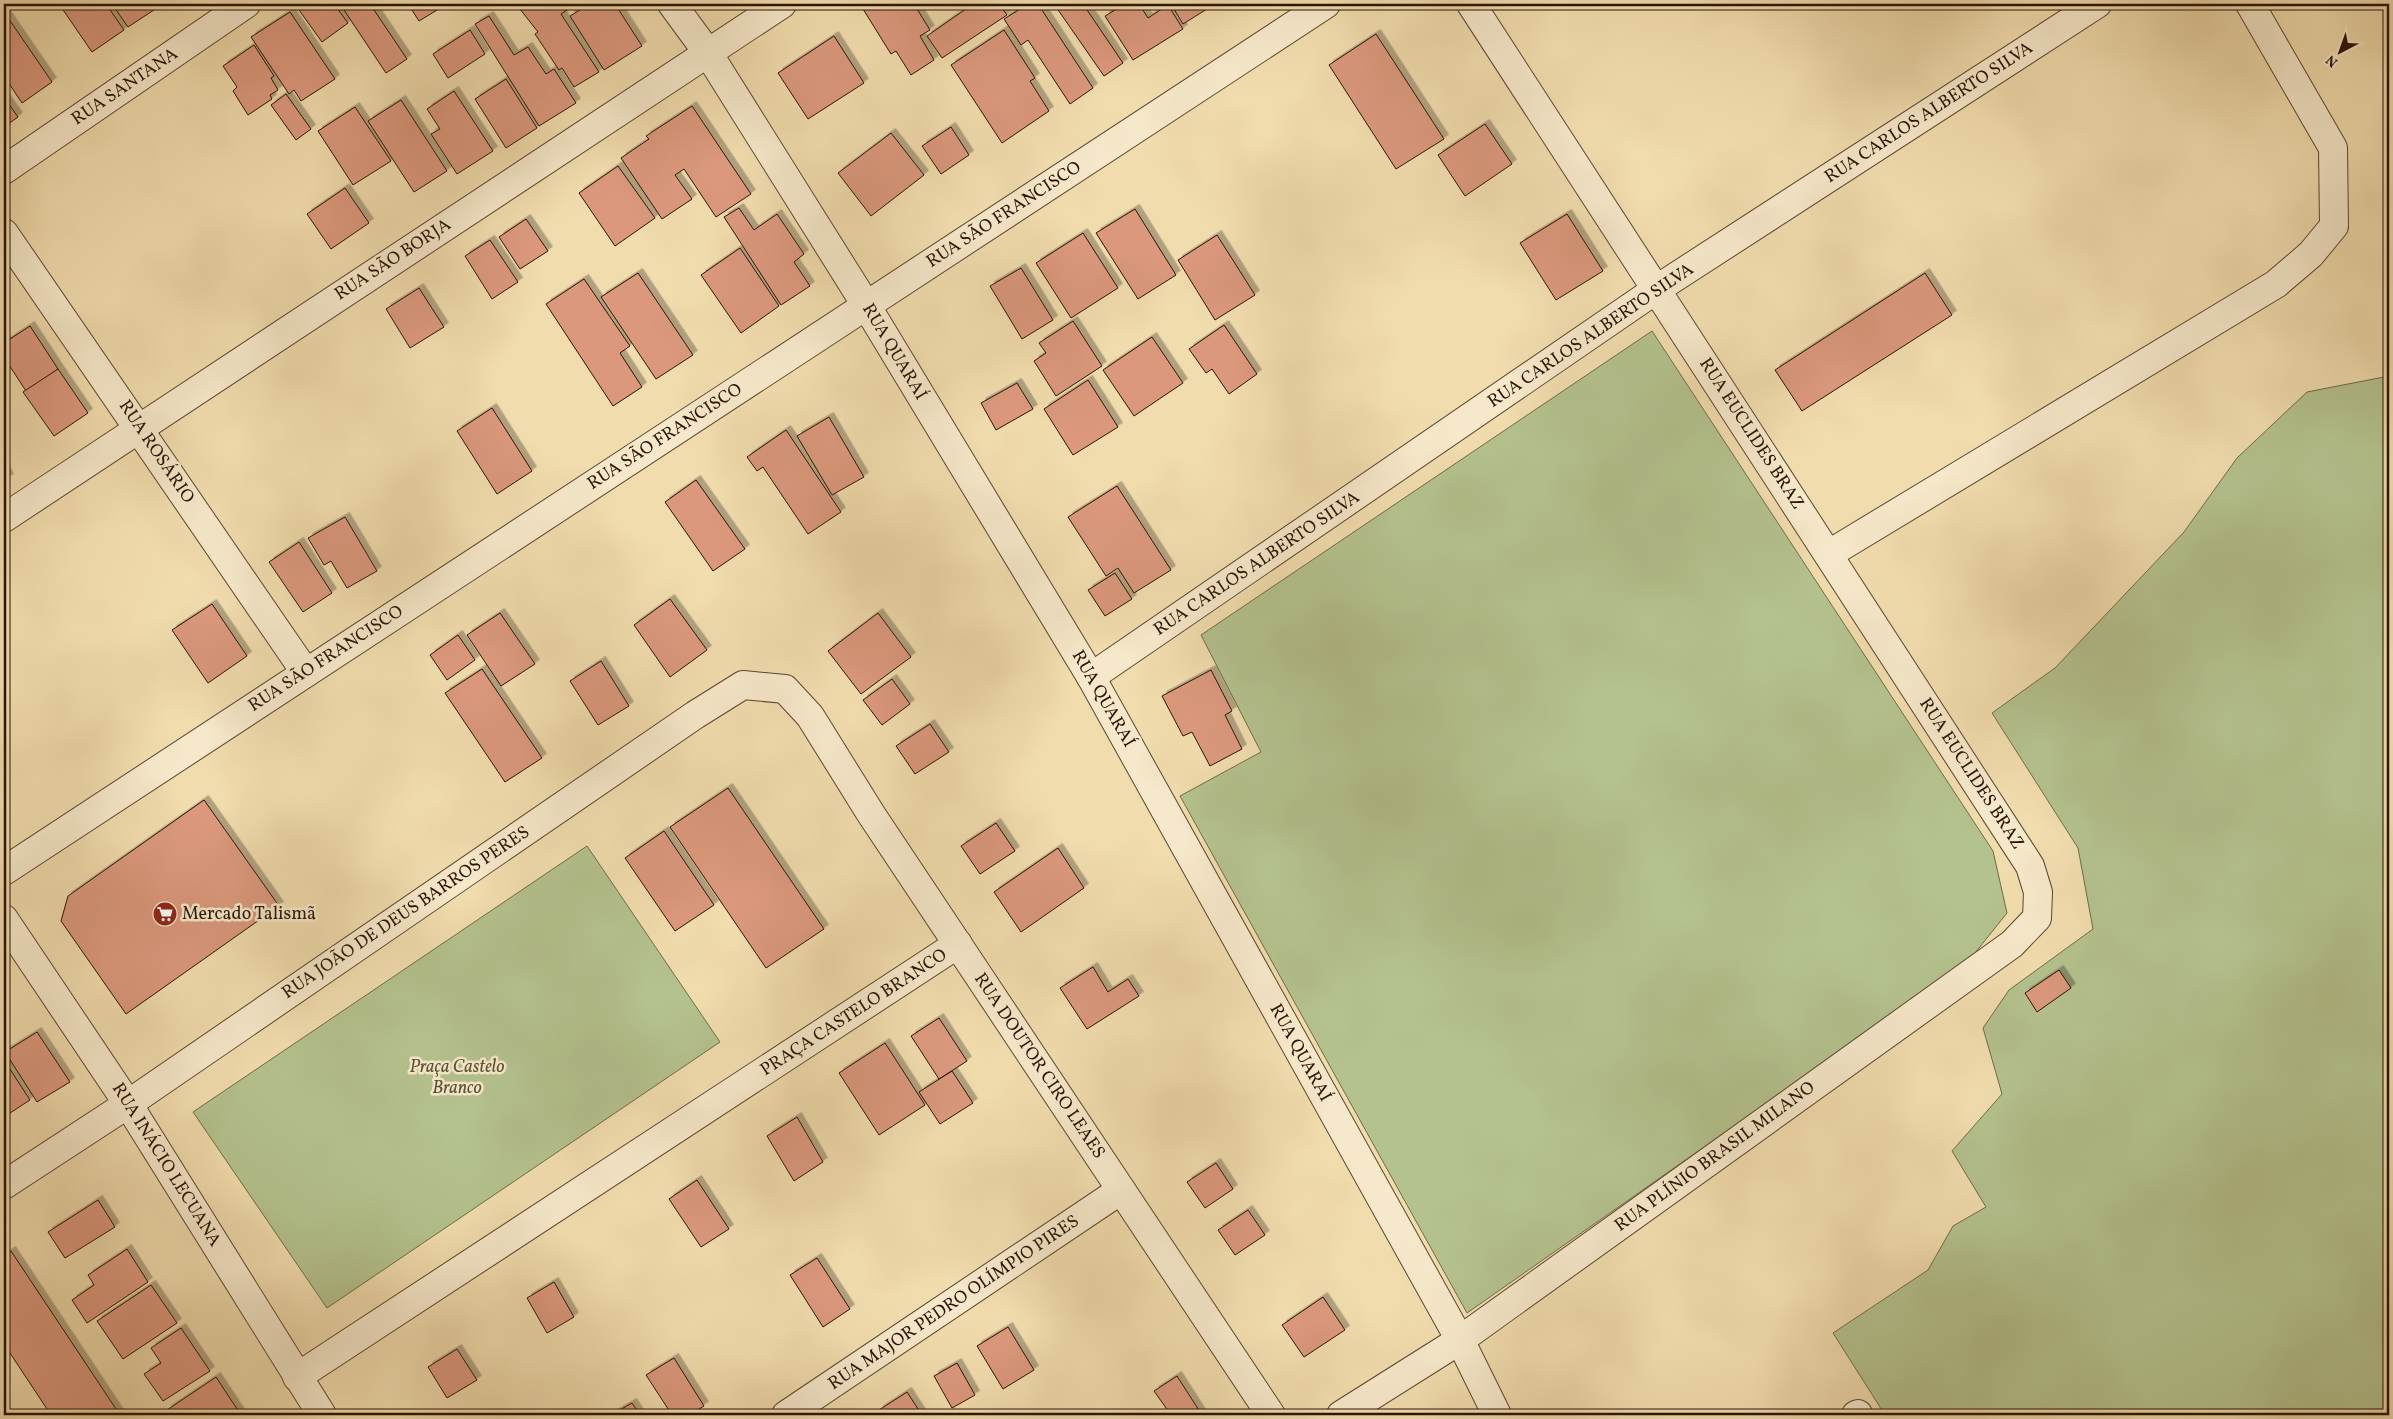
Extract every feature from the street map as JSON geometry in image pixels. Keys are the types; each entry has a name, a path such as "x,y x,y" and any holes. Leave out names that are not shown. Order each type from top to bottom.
{"street":[{"name":"RUA SANTANA","path":"4,170 246,4"},
{"name":"RUA QUARAÍ","path":"672,4 708,53 866,305 1091,677 1460,1340 1498,1415"},
{"name":"RUA SÃO BORJA","path":"4,518 139,427 782,4"},
{"name":"RUA SÃO FRANCISCO","path":"4,871 1326,4"},
{"name":"RUA EUCLIDES BRAZ","path":"1471,4 2030,866"},
{"name":"RUA CARLOS ALBERTO SILVA","path":"1091,677 1657,289 2097,4"},
{"path":"1829,554 2276,284 2311,254 2334,226 2333,148 2250,4"},
{"name":"RUA ROSÁRIO","path":"4,232 306,673"},
{"name":"RUA JOÃO DE DEUS BARROS PERES","path":"4,1185 128,1104 678,726 743,685 785,689 810,716"},
{"name":"RUA DOUTOR CIRO LEAES","path":"810,716 958,944 1271,1415"},
{"name":"RUA PLÍNIO BRASIL MILANO","path":"1341,1415 1460,1340 2012,944 2037,918 2038,892 2030,866"},
{"name":"RUA INÁCIO LECUANA","path":"4,919 128,1104 322,1415"},
{"name":"PRAÇA CASTELO BRANCO","path":"298,1377 958,944"},
{"name":"RUA MAJOR PEDRO OLÍMPIO PIRES","path":"786,1415 1121,1190"}],"green space":[{"path":"1652,331 1993,851 2007,913 1967,963 1467,1313 1180,796 1261,752 1201,635"},
{"path":"2389,376 2389,1415 1882,1415 1880,1407 1833,1333 1928,1270 1953,1226 1986,1207 1952,1151 2002,1094 1983,1028 2009,990 2093,929 2078,848 1992,713 2055,668 2184,532 2237,458 2307,392"},
{"name":"Praça Castelo Branco","path":"587,846 720,1042 327,1308 193,1112"}],"building":[{"path":"59,4 106,4 124,30 92,52"},
{"path":"112,4 163,4 128,27"},
{"path":"308,4 334,4 348,23 322,42 299,10"},
{"path":"340,4 370,4 407,59 386,73"},
{"path":"408,4 447,4 419,21"},
{"path":"516,4 569,4 572,7 561,14 599,72 574,87 562,68 559,70 535,34 538,32"},
{"path":"615,4 642,46 604,70 570,16 580,10 577,5"},
{"path":"872,4 914,4 930,30 920,36 934,60 911,75 896,51 891,54 863,9"},
{"path":"973,4 999,4 1007,15 942,58 927,36"},
{"path":"1028,4 1038,4 1093,88 1070,104 1028,40 1021,45 1004,19"},
{"path":"1054,4 1083,4 1123,63 1104,76"},
{"path":"1125,4 1139,4 1148,18 1168,5 1183,29 1133,60 1105,16"},
{"path":"1171,4 1215,4 1183,24"},
{"path":"4,12 52,82 22,103 4,76"},
{"path":"290,12 335,79 301,101 294,90 289,94 251,37"},
{"path":"489,16 514,55 528,47 546,74 554,69 576,103 539,126 475,24"},
{"path":"470,30 485,54 448,78 433,54"},
{"path":"1004,30 1035,78 1030,81 1049,111 1002,143 951,65"},
{"path":"1376,34 1444,139 1396,169 1329,65"},
{"path":"834,36 864,83 808,119 778,73"},
{"path":"254,45 274,76 271,78 278,90 270,95 272,99 248,115 233,91 237,87 223,66"},
{"path":"506,79 537,128 506,148 475,99"},
{"path":"454,91 493,151 457,174 431,134 440,129 427,109"},
{"path":"286,94 311,129 296,140 271,105"},
{"path":"4,97 18,117 4,127"},
{"path":"401,100 447,171 414,192 368,121"},
{"path":"692,106 751,194 716,217 684,169 675,175 692,199 662,219 621,158 649,139 646,136"},
{"path":"355,107 391,161 353,185 318,131"},
{"path":"1485,124 1512,164 1465,196 1438,155"},
{"path":"951,127 969,155 941,174 922,146"},
{"path":"891,133 924,175 871,216 838,173"},
{"path":"618,166 655,218 615,246 579,193"},
{"path":"345,188 369,223 331,249 307,214"},
{"path":"739,208 754,230 777,214 804,254 794,262 810,286 781,305 724,217"},
{"path":"1135,209 1176,275 1138,299 1096,233"},
{"path":"1567,214 1603,271 1556,300 1520,243"},
{"path":"526,219 548,251 520,269 499,237"},
{"path":"1083,233 1118,288 1071,318 1036,263"},
{"path":"1217,235 1255,295 1215,320 1178,260"},
{"path":"490,240 518,282 492,299 465,256"},
{"path":"740,248 779,306 741,333 701,275"},
{"path":"1021,268 1053,320 1022,339 990,286"},
{"path":"638,273 693,355 656,379 601,297"},
{"path":"1925,273 1952,315 1802,411 1775,370"},
{"path":"584,279 630,346 620,353 642,387 613,406 546,304"},
{"path":"419,288 444,327 410,348 386,309"},
{"path":"1073,321 1102,366 1056,396 1034,361 1046,353 1039,343"},
{"path":"1224,325 1257,374 1229,394 1212,369 1206,373 1189,349"},
{"path":"30,326 58,369 26,391 9,365 4,369 4,343"},
{"path":"1152,337 1183,383 1134,416 1103,370"},
{"path":"58,369 88,413 54,436 23,392"},
{"path":"1088,380 1118,427 1073,455 1044,409"},
{"path":"1017,383 1033,409 996,430 981,403"},
{"path":"492,408 532,471 497,494 457,431"},
{"path":"829,417 864,477 832,495 797,436"},
{"path":"786,430 841,512 808,534 763,467 757,471 747,457"},
{"path":"4,469 9,478 4,481"},
{"path":"696,480 745,549 713,571 665,502"},
{"path":"1117,486 1171,570 1134,593 1118,568 1106,576 1068,517"},
{"path":"345,517 377,571 347,588 331,561 324,565 308,538"},
{"path":"299,542 332,593 303,612 269,562"},
{"path":"1115,573 1132,599 1105,616 1088,590"},
{"path":"670,599 707,650 670,677 634,625"},
{"path":"212,604 247,656 208,683 172,630"},
{"path":"500,613 535,664 501,686 467,635"},
{"path":"878,613 911,657 861,694 828,651"},
{"path":"458,635 475,660 447,680 430,655"},
{"path":"601,661 629,706 598,725 570,681"},
{"path":"482,669 542,758 505,782 445,693"},
{"path":"1211,670 1232,711 1225,715 1242,749 1210,766 1192,732 1183,736 1162,696"},
{"path":"892,679 910,704 882,725 863,700"},
{"path":"930,724 949,752 915,774 896,746"},
{"path":"728,788 824,929 766,968 670,827"},
{"name":"Mercado Talismã","path":"204,800 279,906 126,1014 61,921 68,896"},
{"path":"996,823 1015,851 980,874 961,846"},
{"path":"664,831 714,905 675,931 625,858"},
{"path":"1058,848 1084,888 1021,932 994,892"},
{"path":"1093,967 1108,992 1128,979 1139,996 1087,1029 1060,988"},
{"path":"2059,970 2071,988 2037,1012 2025,993"},
{"path":"939,1018 967,1061 939,1079 911,1036"},
{"path":"37,1032 70,1082 37,1102 5,1052"},
{"path":"885,1043 925,1105 879,1135 839,1073"},
{"path":"6,1063 30,1100 4,1117 4,1065"},
{"path":"952,1071 973,1103 940,1124 919,1092"},
{"path":"797,1117 823,1162 794,1181 767,1136"},
{"path":"1216,1163 1233,1189 1205,1208 1187,1182"},
{"path":"697,1180 729,1229 701,1247 669,1199"},
{"path":"98,1200 115,1227 65,1258 48,1232"},
{"path":"1248,1210 1265,1235 1235,1255 1218,1230"},
{"path":"127,1249 148,1282 87,1323 72,1300 94,1285 88,1275"},
{"path":"11,1251 120,1415 51,1415 4,1344 4,1256"},
{"path":"817,1258 850,1309 823,1327 790,1275"},
{"path":"554,1282 574,1317 547,1333 527,1298"},
{"path":"151,1285 177,1323 123,1359 97,1321"},
{"path":"1323,1297 1345,1330 1304,1357 1282,1325"},
{"path":"1008,1327 1034,1370 1003,1389 977,1346"},
{"path":"181,1328 210,1371 163,1401 144,1374 161,1363 151,1348"},
{"path":"457,1349 477,1380 447,1398 428,1367"},
{"path":"674,1358 704,1406 689,1415 672,1415 646,1375"},
{"path":"957,1363 975,1395 952,1408 934,1376"},
{"path":"1177,1376 1202,1415 1171,1415 1154,1391"},
{"path":"216,1377 241,1415 170,1415 167,1410"},
{"path":"907,1392 922,1415 882,1415 879,1410"},
{"path":"632,1403 640,1415 611,1415"}],"place":[{"name":"Mercado Talismã","path":"165,914"}]}
